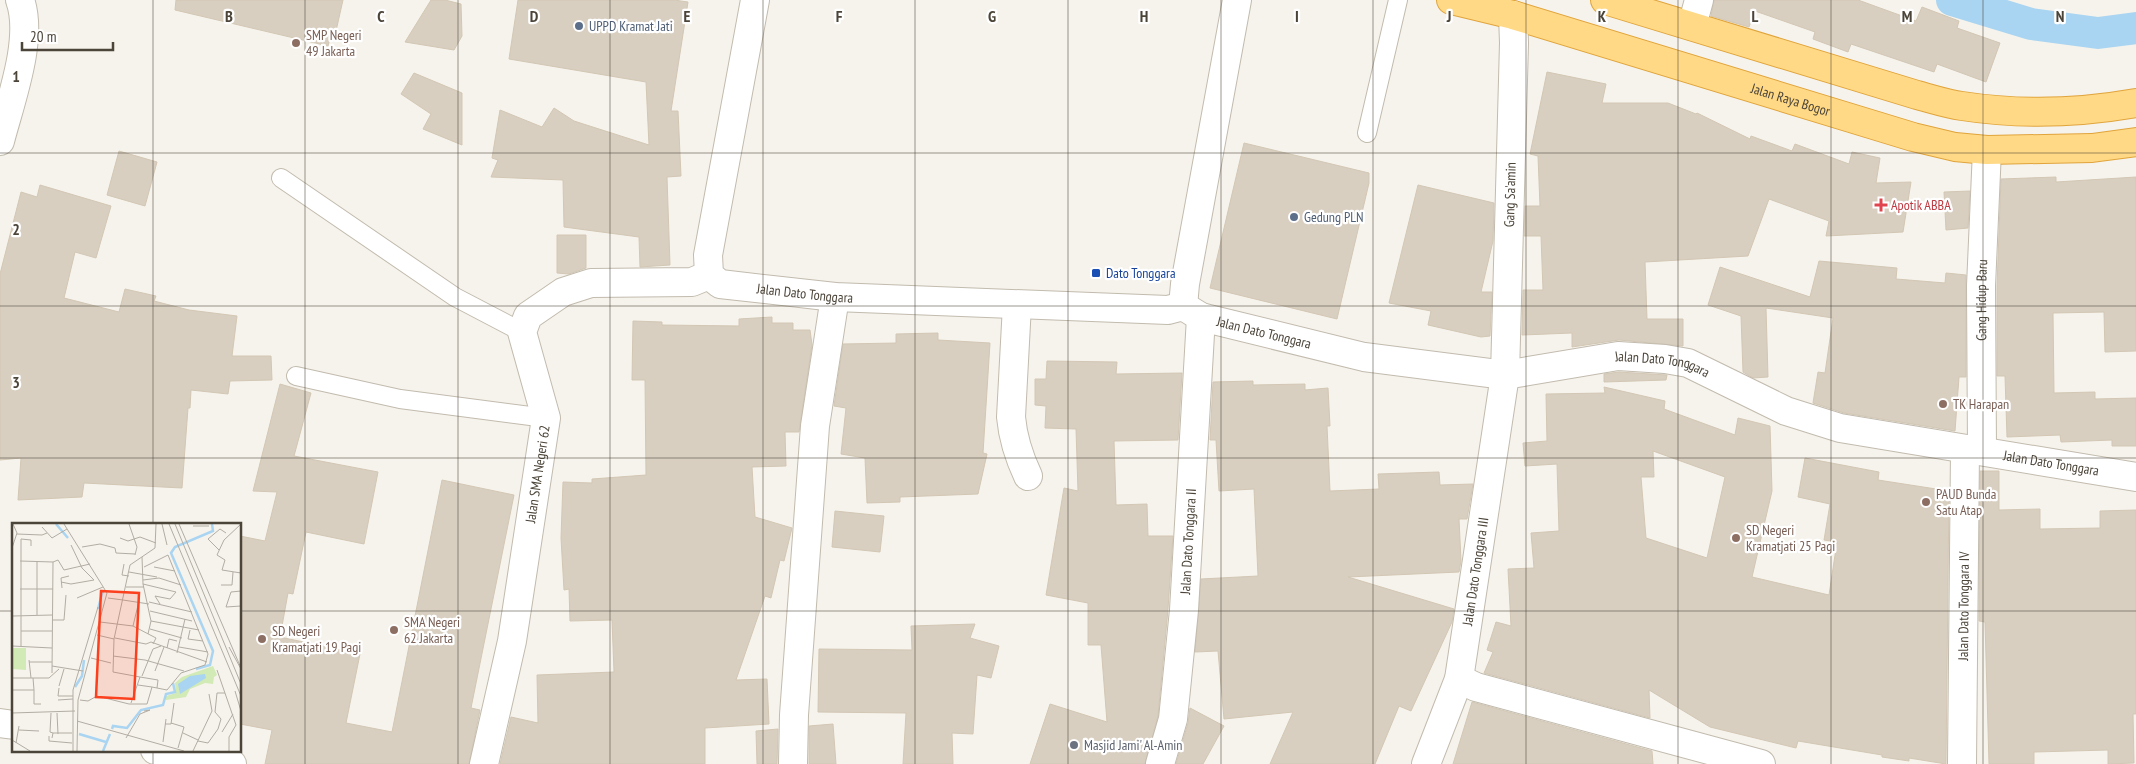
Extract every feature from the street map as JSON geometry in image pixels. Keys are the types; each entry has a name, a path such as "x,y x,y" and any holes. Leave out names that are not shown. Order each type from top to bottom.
{"highway":[{"name":"Jalan Raya Bogor","path":"1451,0 1513,15 1913,137 1955,147 1988,150 2092,148 2136,142"},
{"path":"1604,0 1917,95 1961,106 2053,112 2095,110 2136,103"}],"street":[{"path":"0,141 22,52 24,17 20,0"},
{"path":"522,332 528,316 562,292 591,283 692,282 709,275 708,255 755,0"},
{"path":"1192,312 1186,274 1237,0"},
{"path":"1692,26 1699,0"},
{"name":"Gang Sa'amin","path":"1505,375 1514,43 1513,15"},
{"name":"Gang Hidup Baru","path":"1974,450 1988,150"},
{"name":"Jalan Dato Tonggara","path":"709,275 720,284 836,297 1192,312 1364,357 1505,375 1618,356 1688,362 1786,411 1840,428 2136,477"},
{"path":"793,764 794,715 815,426 836,297"},
{"path":"1017,305 1011,417 1019,457 1028,476"},
{"name":"Jalan Dato Tonggara II","path":"1160,764 1173,719 1184,610 1192,312"},
{"name":"Jalan SMA Negeri 62","path":"484,764 512,641 546,418 522,332"},
{"name":"Jalan Dato Tonggara III","path":"1426,764 1459,679 1505,375"},
{"name":"Jalan Dato Tonggara IV","path":"1962,764 1974,450"},
{"path":"1459,679 1476,687 1761,764"},
{"path":"166,752 232,764"}],"lane":[{"path":"1367,133 1398,0"},
{"path":"281,178 455,296 522,332"},
{"path":"296,376 400,399 546,418"}],"building":[{"path":"176,0 343,0 336,31 332,30 328,46 175,10"},
{"path":"431,0 445,0 461,4 462,36 454,50 405,42"},
{"path":"518,0 674,0 688,2 671,111 678,111 681,176 667,177 670,265 640,267 639,237 564,227 563,180 491,177 498,160 492,158 500,110 542,127 554,108 574,121 649,145 646,82 509,59"},
{"path":"1714,0 1858,0 1916,21 1922,7 1959,21 1957,28 2000,43 1986,82 1937,64 1934,72 1851,44 1848,52 1813,39 1815,32 1755,11 1749,27 1711,16"},
{"path":"1547,72 1606,84 1602,103 1668,103 1697,113 1750,139 1751,136 1792,151 1795,144 1849,164 1852,152 1880,158 1876,183 1911,182 1903,232 1826,236 1829,221 1769,199 1748,256 1645,262 1647,319 1683,319 1683,346 1619,340 1572,347 1572,333 1522,335 1523,290 1543,290 1541,236 1524,236 1525,206 1540,206 1538,156 1530,154"},
{"path":"414,73 462,93 462,145 423,129 431,114 401,94"},
{"name":"Gedung PLN","path":"1244,143 1369,173 1369,183 1337,319 1210,288"},
{"path":"119,151 157,162 145,206 107,195"},
{"path":"2056,177 2056,182 2136,177 2136,351 2105,352 2104,312 2053,313 2054,393 2095,392 2095,399 2136,398 2136,446 2112,446 2112,440 2061,442 2060,435 2007,437 2005,376 1997,376 1997,286 2001,179"},
{"path":"40,185 111,206 96,258 75,252 64,298 119,312 125,289 156,296 154,301 189,310 237,316 232,356 271,356 272,380 230,381 228,394 191,390 182,488 84,483 82,497 18,500 21,458 0,460 0,274 21,192 37,197"},
{"path":"1418,185 1494,203 1493,241 1481,292 1492,292 1490,336 1481,337 1428,325 1431,311 1389,303"},
{"path":"1970,191 1968,228 1946,230 1944,192"},
{"path":"557,235 586,235 586,268 569,274 557,273"},
{"path":"1819,261 1897,268 1896,279 1945,283 1946,273 1966,275 1966,377 1959,377 1955,431 1844,413 1813,403 1818,372 1825,373 1833,318 1766,308 1768,377 1753,378 1743,372 1741,316 1708,305 1720,267 1810,297"},
{"path":"772,317 772,323 793,323 793,330 810,330 812,345 799,432 785,432 786,466 752,467 755,517 792,528 784,561 780,560 771,598 765,596 736,680 767,679 769,724 705,728 705,764 500,764 511,717 538,723 537,675 614,672 612,620 570,621 569,589 564,590 561,538 563,482 592,483 592,479 646,475 645,380 632,380 633,321 662,322 662,325 739,326 739,319"},
{"path":"938,333 938,340 990,343 983,453 987,454 978,494 900,497 900,502 867,503 865,458 841,454 846,408 834,406 843,344 896,343 896,334"},
{"path":"1047,361 1117,362 1116,374 1182,373 1178,440 1114,441 1116,505 1147,504 1148,536 1173,536 1158,716 1145,764 1030,764 1050,704 1107,722 1101,645 1088,645 1088,603 1046,595 1064,488 1078,491 1076,429 1045,428 1046,406 1035,405 1035,379 1046,379"},
{"path":"1619,372 1667,375 1666,380 1604,382 1604,374"},
{"path":"1253,381 1253,385 1305,384 1305,390 1328,388 1330,426 1327,426 1330,491 1379,489 1378,474 1439,472 1440,485 1473,484 1467,519 1459,519 1461,561 1459,572 1348,577 1454,609 1452,622 1411,711 1399,706 1375,764 1270,764 1293,712 1224,719 1218,651 1195,652 1201,579 1258,576 1254,489 1219,491 1216,440 1210,440 1213,382"},
{"path":"280,384 311,393 294,456 378,472 364,544 306,532 293,594 288,593 280,637 360,654 346,723 392,732 442,480 514,495 471,708 480,710 469,764 265,764 272,730 241,724 241,536 265,541 277,492 253,491"},
{"path":"1604,387 1665,401 1664,409 1735,435 1738,418 1770,426 1772,491 1752,577 1829,595 1837,542 1824,540 1830,504 1798,497 1805,458 1879,472 1878,480 1949,491 1946,764 1909,758 1909,761 1882,757 1882,755 1798,741 1796,748 1710,727 1649,690 1650,718 1484,673 1493,652 1487,650 1496,622 1511,626 1508,569 1534,568 1531,533 1559,531 1557,464 1525,466 1523,443 1547,441 1546,394 1605,393","holes":["1653,451 1725,477 1707,558 1646,538 1641,477 1654,477"]},
{"path":"1980,471 1999,471 1999,510 2040,509 2040,529 2100,528 2100,511 2136,510 2136,714 2133,714 2134,763 2108,764 2108,750 2034,752 2034,764 1989,764 1985,622 1979,621"},
{"path":"835,511 884,516 880,552 832,547"},
{"path":"975,624 970,638 999,646 991,678 977,675 973,734 952,733 953,764 903,764 906,713 818,712 819,649 912,650 911,626"},
{"path":"1472,702 1652,751 1653,764 1453,764"},
{"path":"1190,708 1224,726 1203,764 1176,764 1188,723"},
{"path":"833,724 836,764 809,764 809,726"},
{"path":"778,729 777,764 757,764 756,731"}],"waterway":[{"path":"1952,0 2031,24 2098,33 2136,28"}],"place":[{"name":"UPPD Kramat Jati","path":"579,26"},
{"name":"SMP Negeri 49 Jakarta","path":"296,43"},
{"name":"Apotik ABBA","path":"1881,205"},
{"name":"Gedung PLN","path":"1294,217"},
{"name":"Dato Tonggara","path":"1096,273"},
{"name":"TK Harapan","path":"1943,404"},
{"name":"PAUD Bunda Satu Atap","path":"1926,502"},
{"name":"SD Negeri Kramatjati 25 Pagi","path":"1736,538"},
{"name":"SMA Negeri 62 Jakarta","path":"394,630"},
{"name":"SD Negeri Kramatjati 19 Pagi","path":"262,639"},
{"name":"Masjid Jami' Al-Amin","path":"1074,745"}]}
